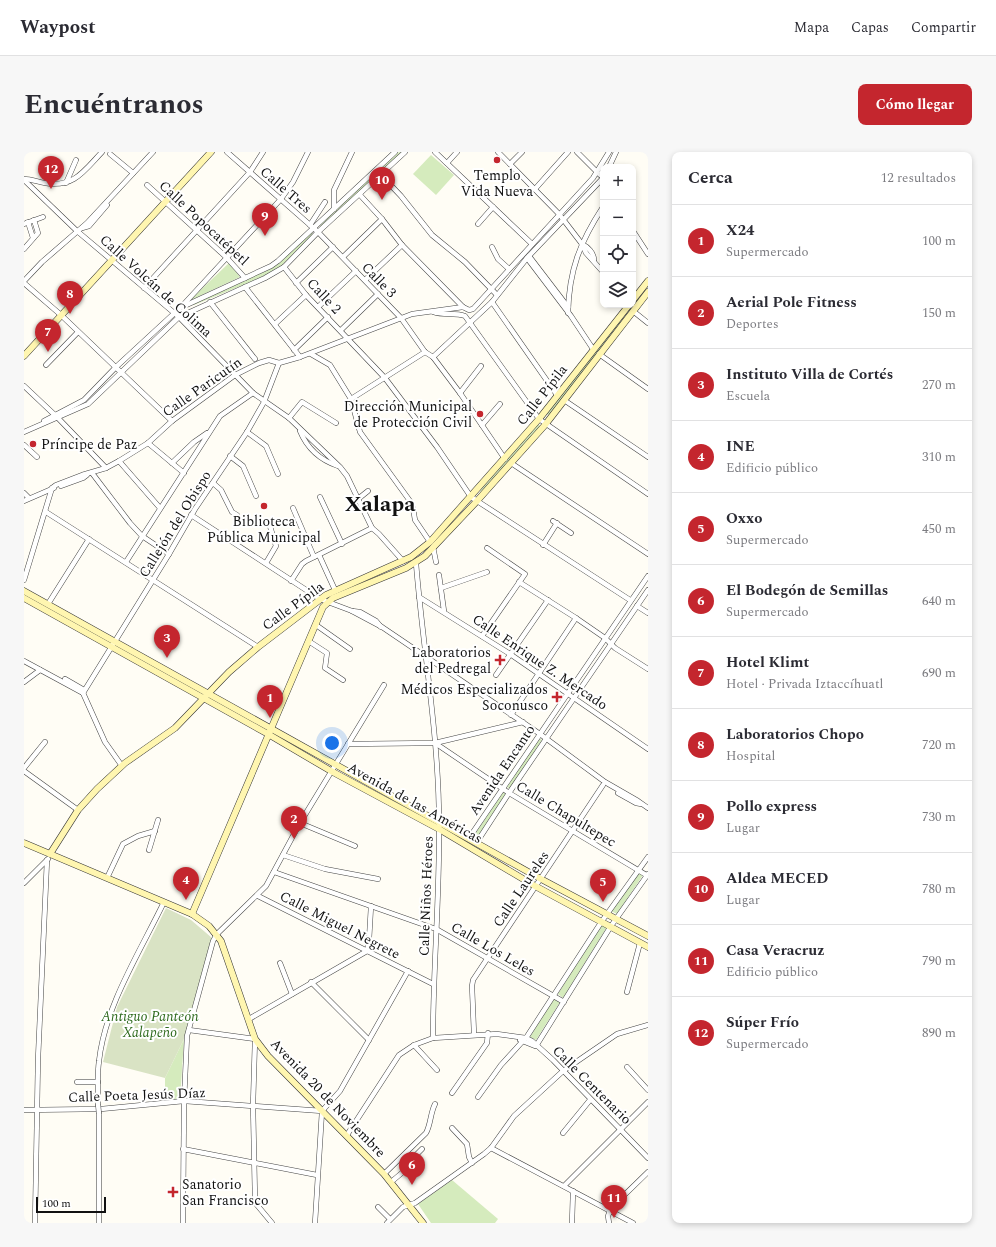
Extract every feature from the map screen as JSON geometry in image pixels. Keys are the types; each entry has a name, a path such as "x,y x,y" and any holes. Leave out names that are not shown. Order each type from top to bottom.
{"main road":[{"path":"24,356 211,152"},
{"path":"636,296 648,281"},
{"name":"Calle Pípila","path":"636,301 648,292"},
{"name":"Calle Pípila","path":"49,857 78,810 122,766 175,728 229,672 258,647 320,599 335,590 403,561 432,545 477,501 545,425 564,400 596,351 628,308"},
{"name":"Calle Pípila","path":"328,602 333,598 416,563 596,351"},
{"name":"Avenida de las Américas","path":"24,591 204,698 335,764 541,879 608,913 648,936"},
{"name":"Avenida de las Américas","path":"24,598 209,693 331,771 439,829 535,886 648,947"},
{"path":"192,914 270,731 310,642 323,607 328,602"},
{"name":"Avenida 20 de Noviembre","path":"24,843 49,857 107,878 192,914 210,926 217,934 225,949 255,1039 268,1056 384,1174 423,1223"}],"street":[{"path":"24,179 66,183 75,179 102,152"},
{"path":"154,152 123,185 24,282 122,372 172,421"},
{"name":"Calle Tres","path":"227,152 311,226"},
{"path":"144,288 197,232 250,172 263,152"},
{"path":"24,432 36,427 84,400 116,367 180,308 281,199 293,182 308,152"},
{"path":"334,209 334,190 352,152"},
{"path":"180,308 278,261 311,226 334,209 395,152"},
{"path":"56,416 88,404 179,317 265,278 284,267 318,232 405,152"},
{"path":"435,152 532,244"},
{"path":"447,162 457,152"},
{"path":"498,152 559,214 582,244 586,253 600,268"},
{"path":"510,164 522,152"},
{"path":"535,189 568,152"},
{"path":"577,152 600,175"},
{"path":"492,290 509,269 598,172 609,152"},
{"path":"610,164 616,152"},
{"path":"110,154 133,173"},
{"path":"66,183 76,160"},
{"path":"381,175 401,196 432,235 465,262 497,295"},
{"name":"Calle Volcán de Colima","path":"24,179 77,231 179,317 253,393 289,418 320,458 340,467"},
{"path":"33,189 39,181"},
{"path":"433,357 492,302 528,257 600,182"},
{"name":"Calle Popocatépetl","path":"147,185 226,257 245,278"},
{"path":"360,195 382,219 402,245 463,307"},
{"path":"311,226 326,202"},
{"path":"478,224 493,207"},
{"path":"570,314 568,307 569,284 582,244 600,212"},
{"path":"33,238 26,223 43,217"},
{"path":"343,257 382,219"},
{"path":"24,249 38,233 34,220"},
{"name":"Calle 3","path":"311,226 401,318 425,352"},
{"path":"636,236 648,254"},
{"path":"364,280 402,245"},
{"path":"296,283 333,247"},
{"path":"492,247 498,258 509,269"},
{"path":"528,257 568,307"},
{"path":"528,257 596,351 648,389"},
{"name":"Calle 2","path":"284,267 306,295 349,338 385,378 437,447 471,497"},
{"path":"318,307 356,271"},
{"name":"Calle Popocatépetl","path":"245,287 300,358"},
{"name":"Calle Paricutín","path":"24,501 56,485 106,468 119,461 148,443 172,421 235,375 259,363 269,360 279,363 300,358 412,314 463,307 469,310 473,309 492,290"},
{"path":"341,330 378,294"},
{"path":"275,324 306,295"},
{"path":"210,302 256,358"},
{"path":"492,302 558,395"},
{"path":"630,308 648,323"},
{"name":"Calle Paricutín","path":"431,312 441,315 460,314 465,316 469,322"},
{"path":"294,350 328,317"},
{"path":"469,322 539,419 545,425 648,494"},
{"path":"46,365 78,332"},
{"path":"351,399 425,352 433,357 460,393 505,459"},
{"path":"311,354 330,365 351,399 360,432 410,500 415,520 432,545 436,562"},
{"name":"Callejón del Obispo","path":"84,692 169,554 191,515 247,432 264,402 279,363"},
{"path":"460,393 481,366"},
{"path":"24,386 56,416 106,468"},
{"path":"126,562 220,416 253,393"},
{"path":"564,400 648,456"},
{"path":"289,418 302,402 336,424"},
{"path":"482,425 500,404"},
{"name":"Calle Volcán de Colima","path":"300,431 306,434 340,467 347,476 372,528 380,534 403,561"},
{"path":"172,462 194,442 209,432"},
{"path":"247,432 266,446 278,474"},
{"path":"148,443 184,472"},
{"path":"24,445 37,457"},
{"path":"230,456 243,466 256,496"},
{"path":"119,461 160,508"},
{"path":"512,463 648,554"},
{"path":"92,473 130,524 142,536 169,554"},
{"path":"213,483 221,490 232,512 237,515"},
{"path":"24,580 46,512 52,488"},
{"path":"358,499 368,491"},
{"path":"24,493 29,498"},
{"path":"320,497 342,544"},
{"path":"471,497 630,600"},
{"path":"292,508 335,590"},
{"path":"46,512 258,647"},
{"path":"191,515 320,599 352,611 382,627 523,722 604,782 648,808"},
{"path":"543,545 555,522 571,533"},
{"path":"266,563 276,546 269,523"},
{"path":"291,581 302,564 372,528"},
{"path":"48,604 89,539"},
{"path":"482,636 525,574 487,548"},
{"name":"Calle Niños Héroes","path":"416,563 435,743 439,822 433,984 433,1038"},
{"path":"441,588 486,572"},
{"path":"439,575 444,612"},
{"name":"Avenida Encanto","path":"469,838 630,600 648,576"},
{"path":"520,580 605,638 610,644 633,661 648,669"},
{"name":"Avenida Encanto","path":"477,842 648,590"},
{"name":"Calle Enrique Z. Mercado","path":"419,597 510,654 648,749"},
{"path":"496,675 548,600"},
{"path":"637,606 648,613"},
{"path":"511,715 576,618"},
{"path":"316,625 350,649"},
{"path":"310,642 327,653 325,668 342,680"},
{"path":"24,661 84,692 105,742 122,766"},
{"path":"24,682 40,670"},
{"path":"183,1223 184,1101 188,1030 217,934 258,896 266,886 300,823 384,685"},
{"path":"348,744 435,743 523,722"},
{"path":"45,742 24,770 78,810"},
{"name":"Calle Chapultepec","path":"435,743 509,793 648,875"},
{"path":"575,762 578,766 603,784 636,803 641,804"},
{"name":"Calle Laureles","path":"474,1034 473,980 603,784"},
{"path":"150,850 158,820"},
{"path":"300,823 355,846"},
{"path":"107,878 123,844 138,836 155,832"},
{"path":"283,855 325,869 378,879"},
{"path":"35,1223 37,1110 49,857"},
{"name":"Calle Pípila","path":"24,883 49,857"},
{"path":"478,1097 501,1065 524,1040 602,921 648,857"},
{"name":"Calle Los Leles","path":"274,872 436,929 564,1002"},
{"path":"536,1046 611,926 648,875"},
{"name":"Calle Miguel Negrete","path":"258,896 433,984"},
{"path":"99,1223 98,1082 99,1060 104,1034 113,1006 164,902"},
{"path":"249,1019 311,982 361,955 367,950 371,906"},
{"path":"626,992 640,943"},
{"path":"280,963 292,994"},
{"path":"314,1223 322,1111 340,1091 408,971"},
{"path":"311,982 369,1040"},
{"path":"378,1207 389,1221 403,1207 410,1205 491,1148 514,1116 563,1071 616,1034 648,1025"},
{"path":"188,1030 255,1039 253,1105 254,1164 257,1205 272,1223"},
{"path":"452,1093 487,1043 488,1034"},
{"name":"Calle Centenario","path":"347,1135 394,1061 405,1050 433,1038 488,1034 518,1038 536,1046 553,1060 590,1100 648,1158"},
{"path":"414,1045 437,1070"},
{"path":"626,1067 648,1090"},
{"path":"77,1082 98,1082"},
{"path":"73,1097 98,1096"},
{"path":"564,1133 590,1100"},
{"name":"Calle Poeta Jesús Díaz","path":"24,1110 101,1109 184,1101 322,1111"},
{"path":"564,1186 648,1102"},
{"path":"384,1174 426,1133 430,1126 431,1112 435,1104"},
{"path":"452,1128 467,1144 469,1157 472,1162"},
{"path":"491,1148 633,1223"},
{"path":"183,1149 254,1164 317,1175"},
{"path":"391,1182 408,1167 414,1157 422,1149"},
{"path":"609,1223 609,1211 648,1172"},
{"path":"572,1223 574,1191"}],"green space":[{"path":"399,152 402,152 321,226 319,225"},
{"path":"431,155 454,175 436,195 413,174"},
{"path":"311,232 313,234 279,268 265,276 194,305 193,303 277,265"},
{"path":"229,263 240,277 189,301"},
{"path":"628,308 631,308 550,416 547,414"},
{"path":"538,424 540,426 482,493 480,491"},
{"path":"539,738 542,740 510,789 507,787"},
{"path":"503,792 507,794 478,837 475,834"},
{"path":"636,871 643,875 617,914 611,911"},
{"name":"Antiguo Panteón Xalapeño","path":"166,908 191,920 212,938 184,1039 165,1078 103,1062 117,1007"},
{"path":"602,923 607,927 563,998 558,994"},
{"path":"554,998 560,1002 536,1040 530,1037"},
{"path":"184,1039 180,1100 165,1101 165,1078"},
{"path":"452,1180 498,1219 495,1223 431,1223 418,1204"}],"place":[{"name":"Templo Vida Nueva","path":"497,160"},
{"name":"Súper Frío","path":"51,189"},
{"name":"Aldea MECED","path":"382,200"},
{"name":"Pollo express","path":"265,236"},
{"name":"Laboratorios Chopo","path":"70,314"},
{"name":"Hotel Klimt","path":"48,352"},
{"name":"Dirección Municipal de Protección Civil","path":"480,414"},
{"name":"Príncipe de Paz","path":"33,444"},
{"name":"Biblioteca Pública Municipal","path":"264,506"},
{"name":"Instituto Villa de Cortés","path":"167,658"},
{"name":"Laboratorios del Pedregal","path":"500,660"},
{"name":"Médicos Especializados Soconusco","path":"557,697"},
{"name":"X24","path":"270,718"},
{"name":"Aerial Pole Fitness","path":"294,839"},
{"name":"INE","path":"186,900"},
{"name":"Oxxo","path":"603,902"},
{"name":"El Bodegón de Semillas","path":"412,1185"},
{"name":"Sanatorio San Francisco","path":"173,1192"},
{"name":"Casa Veracruz","path":"614,1218"}],"district":[{"name":"Xalapa","path":"380,504"}]}
